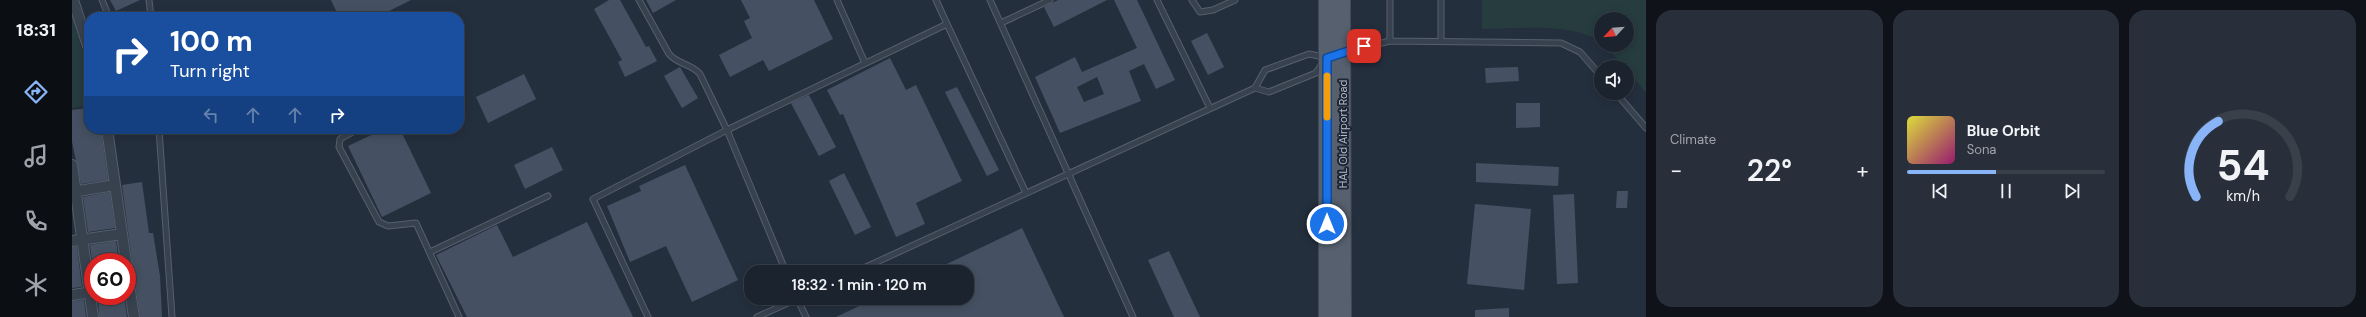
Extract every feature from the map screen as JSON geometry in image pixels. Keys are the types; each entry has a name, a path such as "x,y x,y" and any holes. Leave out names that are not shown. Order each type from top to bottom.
{"main road":[{"name":"HAL Old Airport Road","path":"1327,0 1335,55 1343,317"},
{"name":"HAL Old Airport Road","path":"1327,317 1335,55 1342,0"}],"street":[{"path":"73,0 84,34"},
{"path":"108,134 125,253"},
{"path":"72,165 77,240 84,266"},
{"path":"74,191 115,185"},
{"path":"77,240 122,234"},
{"path":"72,295 84,294"},
{"path":"92,305 93,317"},
{"path":"132,305 134,317"}],"lane":[{"path":"102,0 107,12"},
{"path":"149,0 150,12"},
{"path":"639,0 669,54 676,61 693,68 700,74 727,130 783,265"},
{"path":"837,0 865,63"},
{"path":"936,0 1026,193"},
{"path":"990,0 1133,317"},
{"path":"1001,23 1050,0"},
{"path":"1157,0 1210,108"},
{"path":"1192,0 1200,12 1205,12 1235,0"},
{"path":"1390,0 1390,41"},
{"path":"1441,0 1441,42"},
{"path":"648,317 593,199 727,130 947,24"},
{"path":"870,265 1255,88 1266,70 1309,54 1335,55 1390,41 1561,43 1580,52 1594,68"},
{"path":"1255,88 1269,92 1316,73 1335,55"},
{"path":"1622,100 1646,128"},
{"path":"159,134 172,317"},
{"path":"350,134 340,140 339,147 379,222 388,226 416,224 459,317"},
{"path":"430,252 548,196"},
{"path":"757,317 783,305"},
{"path":"801,305 806,317"}],"green space":[{"path":"1482,0 1646,0 1646,93 1634,78 1634,60 1618,60 1611,52 1634,52 1634,12 1594,12 1594,38 1560,29 1482,29"},
{"path":"72,15 84,56 84,106 72,108"}],"building":[{"path":"110,0 140,0 116,11"},
{"path":"331,0 411,0 387,12 337,12"},
{"path":"609,0 620,0 646,47 649,46 657,61 625,77 618,62 622,60 594,9"},
{"path":"646,0 676,0 653,13"},
{"path":"741,0 814,0 833,39 769,71 763,60 730,77 719,55 752,38 744,21 750,18"},
{"path":"1058,0 1107,0 1054,27 1044,7"},
{"path":"1114,0 1137,0 1175,80 1156,89 1144,64 1129,71 1141,101 1060,133 1035,77 1075,57 1082,72 1137,48","holes":["1097,77 1104,94 1084,102 1077,87"]},
{"path":"1207,33 1224,67 1208,75 1191,41"},
{"path":"890,58 906,90 916,85 962,181 916,203 925,224 896,237 843,114 840,115 827,90"},
{"path":"680,67 698,98 682,108 664,76"},
{"path":"1518,67 1519,81 1486,83 1485,68"},
{"path":"524,74 536,99 488,123 476,97"},
{"path":"957,87 999,170 987,176 945,92"},
{"path":"809,95 836,147 819,156 791,103"},
{"path":"1516,103 1540,103 1540,127 1516,128"},
{"path":"84,109 84,134 102,134 108,180 81,184 72,142 72,110"},
{"path":"373,134 402,134 431,193 382,217 348,146"},
{"path":"552,147 563,170 525,189 514,165"},
{"path":"1476,163 1559,167 1558,186 1476,182"},
{"path":"685,165 738,280 692,302 666,246 630,262 607,206 641,191 639,186"},
{"path":"844,173 871,227 855,235 829,181"},
{"path":"142,182 149,233 153,233 160,276 162,317 140,317 136,290 136,253 131,253 122,185"},
{"path":"1617,191 1628,191 1627,208 1616,208"},
{"path":"110,192 115,228 88,232 83,197"},
{"path":"1574,194 1578,283 1557,284 1553,195"},
{"path":"1475,204 1531,209 1524,290 1467,284"},
{"path":"587,222 633,317 467,317 436,255 497,225 513,257"},
{"path":"1022,228 1064,317 836,317 861,305 974,305 974,265 945,265"},
{"path":"116,241 118,253 91,253 90,245"},
{"path":"72,247 77,247 82,287 72,288"},
{"path":"1169,251 1200,317 1174,317 1148,260"},
{"path":"84,300 86,317 72,317 72,301"},
{"path":"98,305 125,305 127,317 99,317"},
{"path":"1509,308 1509,317 1475,317 1475,310"}],"slow traffic":[{"path":"1327,76 1327,117"}],"route":[{"path":"1327,224 1327,58 1364,46"}]}
